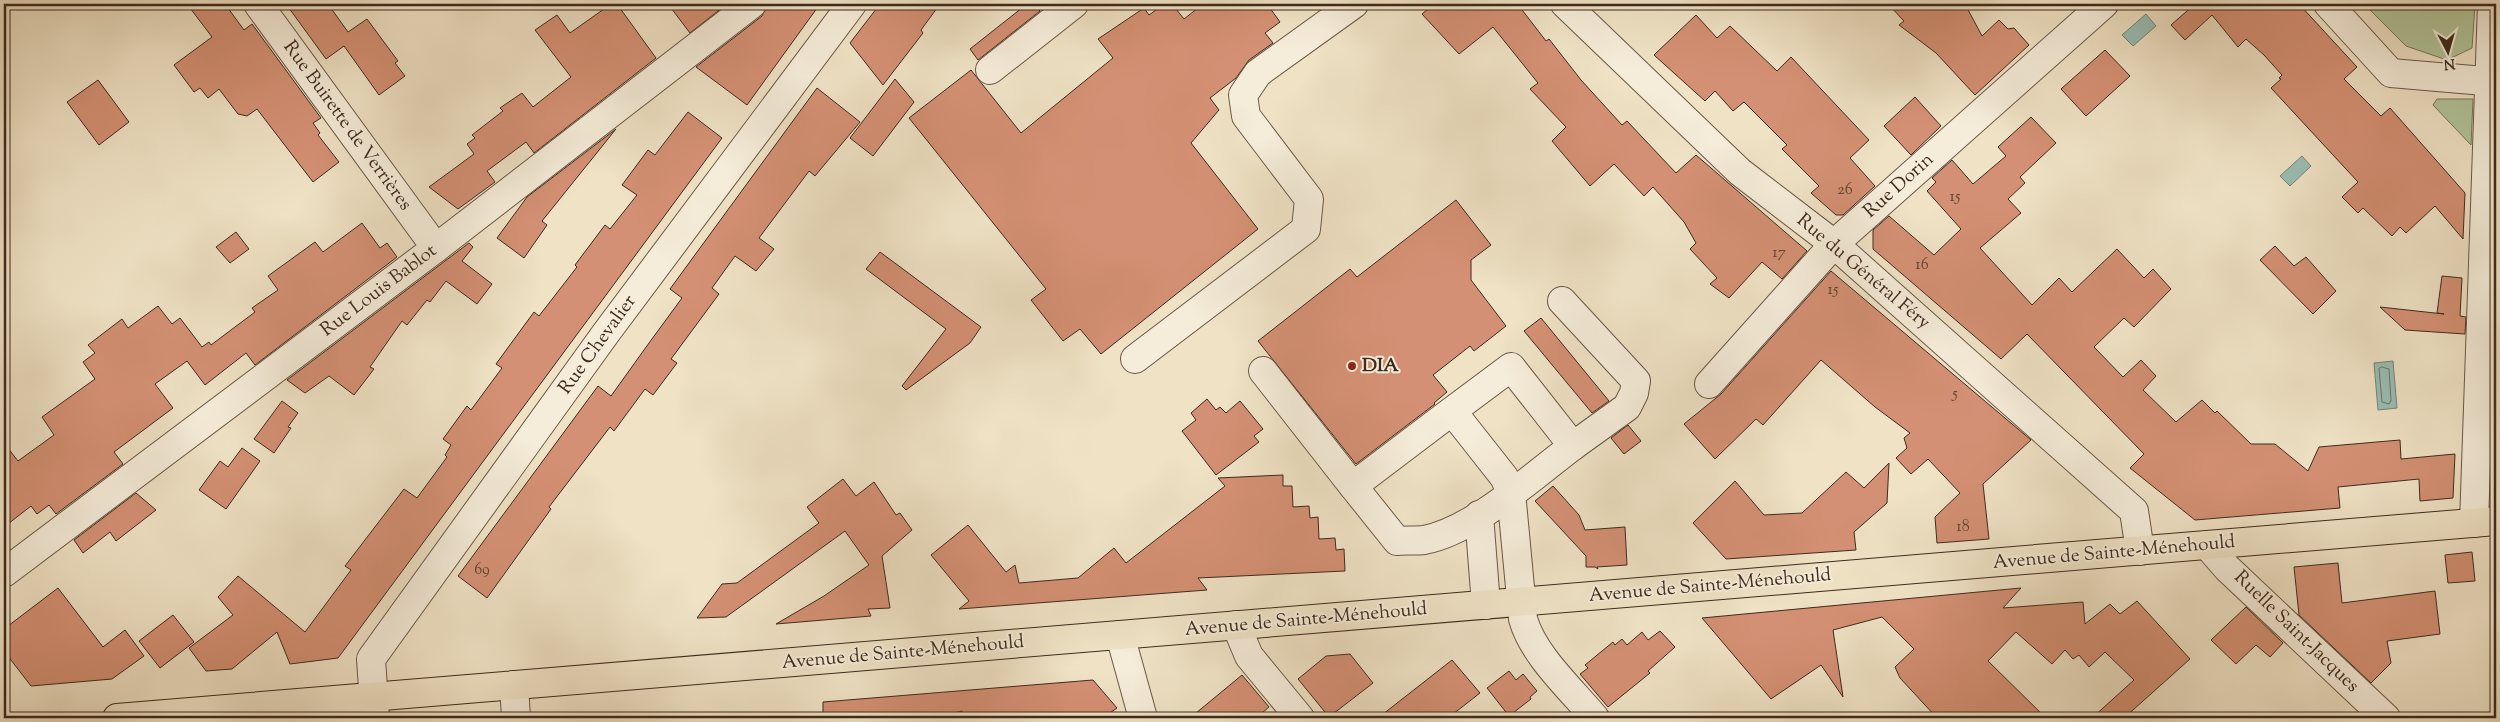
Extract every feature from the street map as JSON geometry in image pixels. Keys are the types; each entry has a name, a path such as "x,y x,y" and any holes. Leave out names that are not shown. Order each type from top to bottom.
{"main road":[{"name":"Avenue de Sainte-Ménehould","path":"117,718 374,708 514,686 2485,522"}],"street":[{"name":"Rue Buirette de Verrières","path":"258,4 436,248"},
{"name":"Rue Louis Bablot","path":"4,574 436,248 752,4"},
{"name":"Rue Chevalier","path":"374,708 371,659 606,333 852,4"},
{"path":"990,70 1074,4"},
{"path":"1135,359 1306,229 1309,199 1246,116 1244,95 1258,73 1354,4"},
{"name":"Rue du Général Féry","path":"1564,4 1740,172 1834,244 2134,511 2140,551"},
{"name":"Rue Dorin","path":"1709,384 1834,244 2104,4"},
{"path":"2328,4 2391,73 2492,81"},
{"path":"2485,522 2492,4"},
{"path":"1263,371 1397,541 1424,540 1459,527 1479,515 1627,407 1634,393 1636,381 1562,302"},
{"path":"1353,486 1511,367 1574,446"},
{"path":"1452,411 1504,477 1511,492 1525,626 1535,647 1595,718"},
{"path":"1479,515 1486,605"},
{"name":"Ruelle Saint-Jacques","path":"2207,545 2227,568 2386,718"},
{"path":"1236,626 1249,656 1300,718"},
{"path":"1120,635 1143,718"},
{"path":"514,686 516,718"}],"green space":[{"path":"2364,4 2475,4 2472,48 2447,60 2406,46"},
{"path":"2437,99 2473,99 2471,145 2433,105"}],"water":[{"path":"2146,14 2156,26 2133,46 2122,35"},
{"path":"2302,156 2311,166 2290,186 2280,176"},
{"path":"2393,361 2397,408 2378,410 2374,363"}],"building":[{"path":"187,4 225,4 244,30 252,24 321,118 313,123 320,133 318,135 339,162 313,182 257,109 247,116 238,114 219,89 208,98 200,88 194,92 174,65 212,37"},
{"path":"286,4 328,4 348,32 367,19 398,61 395,63 405,76 379,95 344,46 326,59"},
{"path":"611,4 617,4 656,58 534,153 526,142 487,171 495,182 458,209 429,187 474,154 467,144 475,138 472,135 503,111 500,108 522,93 533,107 571,77 535,30 557,15 570,33"},
{"path":"668,4 727,4 690,33"},
{"path":"767,4 820,4 747,105 696,67 762,16"},
{"path":"880,4 940,4 921,30 923,33 883,85 850,43"},
{"path":"1027,4 1034,4 1040,11 978,60 970,49"},
{"path":"1164,4 1172,4 1184,19 1203,4 1267,4 1280,22 1265,33 1273,43 1249,60 1236,78 1210,98 1219,110 1191,143 1258,229 1101,354 1080,329 1063,341 1031,300 1046,289 909,118 971,70 1021,133 1113,58 1098,39 1144,8 1149,15"},
{"path":"1434,4 1523,4 1519,6 1546,41 1549,39 1581,80 1622,125 1627,121 1676,173 1696,155 1807,251 1782,279 1762,262 1729,298 1710,284 1717,278 1690,249 1696,243 1684,222 1653,187 1644,196 1614,164 1590,186 1552,141 1566,127 1530,89 1538,83 1493,27 1459,54 1422,14"},
{"path":"1888,4 1965,4 1982,36 1999,20 2008,29 2014,28 2029,45 1975,95 1936,53 1899,25 1904,21"},
{"path":"2195,4 2299,4 2357,67 2344,79 2381,116 2390,108 2465,193 2463,239 2435,206 2406,233 2400,227 2392,236 2363,208 2358,213 2342,197 2358,182 2271,88 2281,79 2279,78 2282,75 2264,55 2246,39 2238,47 2212,15 2185,40 2171,25"},
{"path":"1696,15 1717,38 1730,26 1777,71 1791,57 1869,140 1850,158 1875,186 1843,215 1836,215 1811,193 1819,186 1782,149 1787,145 1744,102 1733,111 1715,91 1705,101 1654,55"},
{"path":"2105,50 2130,76 2086,116 2061,89"},
{"path":"895,79 914,102 873,156 850,138"},
{"path":"98,80 129,122 99,145 67,102"},
{"path":"817,88 860,122 815,176 809,171 759,238 774,249 756,271 735,256 712,288 719,294 671,359 677,363 653,395 645,389 614,431 610,427 549,507 551,509 487,598 458,576 598,386 611,396 682,298 670,289"},
{"path":"1915,97 1941,126 1911,155 1884,126"},
{"path":"688,112 722,138 338,658 290,664 277,632 232,669 206,671 189,648 233,615 218,597 238,576 305,632 351,570 345,566 404,489 417,498 447,457 445,455 451,445 443,439 467,406 471,410 502,368 496,364 534,312 539,316 577,267 575,265 605,225 610,229 637,195 622,185 648,150 655,155"},
{"path":"2031,117 2056,143 2020,177 2025,183 2008,199 2021,213 1980,248 2032,305 2059,278 2072,292 2117,249 2144,278 2153,269 2171,289 2134,327 2124,318 2094,347 2123,377 2141,360 2156,376 2143,390 2176,422 2202,400 2215,413 2217,411 2251,444 2275,444 2308,471 2319,447 2400,440 2401,459 2455,454 2453,498 2420,501 2419,479 2338,487 2340,508 2195,520 2130,468 2144,454 2027,334 2001,359 1873,249 1873,230 1889,216 1934,255 1961,229 1927,191 1936,182 1932,178 1952,160 1973,184 2006,156 1998,147"},
{"path":"616,129 542,221 547,225 524,258 497,238 527,197"},
{"path":"1456,200 1491,245 1471,260 1471,280 1506,326 1474,351 1470,346 1433,375 1447,392 1435,404 1356,464 1258,341 1350,269 1357,277"},
{"path":"362,223 380,248 387,243 397,257 255,365 246,353 205,385 187,361 155,384 173,408 114,452 123,464 56,514 49,505 37,514 31,506 4,527 4,443 18,461 54,435 42,417 95,379 83,362 95,353 88,345 122,319 128,328 158,306 172,324 180,318 202,347 209,342 211,345 255,312 252,308 278,290 268,276 315,242 323,252"},
{"path":"236,232 249,249 230,263 216,247"},
{"path":"469,243 473,247 462,261 492,284 477,304 446,281 430,302 427,300 407,325 402,321 370,367 374,369 354,395 329,376 305,393 287,380"},
{"path":"2275,246 2294,266 2306,257 2336,291 2313,314 2260,260"},
{"path":"880,252 981,327 970,343 906,390 902,386 946,329 866,269"},
{"path":"1831,271 2031,440 1983,484 1989,539 1937,543 1935,517 1960,493 1928,459 1911,474 1896,458 1907,448 1904,438 1910,433 1875,407 1821,360 1763,425 1756,419 1715,459 1684,424 1721,394"},
{"path":"2442,276 2462,278 2460,316 2466,317 2465,334 2405,330 2380,307 2444,314 2437,313"},
{"path":"1541,318 1609,401 1592,413 1524,331"},
{"path":"1207,399 1216,410 1220,407 1226,413 1240,401 1263,429 1254,436 1259,442 1216,475 1182,431 1196,420 1191,413"},
{"path":"282,401 298,413 288,427 291,428 274,453 254,439"},
{"path":"1628,425 1641,441 1624,454 1611,438"},
{"path":"242,448 260,461 226,509 199,490 220,461 228,467"},
{"path":"1889,463 1887,503 1854,532 1856,550 1726,559 1693,523 1735,481 1764,515 1802,513 1846,472 1864,488"},
{"path":"1283,475 1283,486 1292,486 1293,507 1309,506 1310,518 1318,517 1319,539 1335,538 1336,550 1344,549 1345,571 1198,578 1207,590 959,609 969,601 931,555 968,525 1006,572 1015,565 1019,583 1078,578 1114,548 1126,563 1225,486 1218,478"},
{"path":"843,479 856,496 874,482 896,515 900,513 912,530 882,556 890,608 868,609 871,616 776,624 824,596 869,565 845,531 726,617 697,618 722,584 737,583 819,523 807,507"},
{"path":"1553,486 1579,515 1585,530 1625,527 1627,565 1597,567 1598,569 1586,567 1586,556 1535,501"},
{"path":"136,493 156,510 116,541 110,532 83,553 74,540"},
{"path":"2472,552 2475,581 2448,583 2445,555"},
{"path":"2338,563 2342,603 2435,591 2440,634 2387,641 2391,663 2371,683 2299,615 2294,567"},
{"path":"58,588 103,647 125,630 144,656 112,679 31,686 4,651 4,629"},
{"path":"2021,588 2003,608 2083,602 2085,624 2110,604 2120,614 2137,601 2190,659 2124,718 2092,718 2134,680 2105,652 2089,667 2079,655 2073,659 2065,650 2052,664 2016,632 1988,661 2046,718 1937,718 1900,678 1895,667 1914,649 1882,617 1833,630 1843,697 1821,665 1771,699 1702,618"},
{"path":"2246,607 2283,643 2270,657 2256,645 2236,664 2211,640"},
{"path":"173,615 194,642 160,668 139,641"},
{"path":"1660,631 1675,647 1648,671 1650,673 1608,707 1580,674 1588,668 1585,665 1613,642 1615,645 1622,639 1627,645 1642,632 1648,640"},
{"path":"1350,654 1373,683 1329,717 1298,679 1326,656"},
{"path":"1452,660 1480,693 1448,718 1378,718"},
{"path":"1509,671 1516,680 1523,674 1537,691 1530,697 1531,699 1509,716 1487,688"},
{"path":"1242,675 1269,707 1256,718 1190,718"},
{"path":"1093,680 1117,708 1103,718 962,718 962,711 935,718 823,718 823,702"}],"place":[{"name":"DIA","path":"1352,366"}]}
